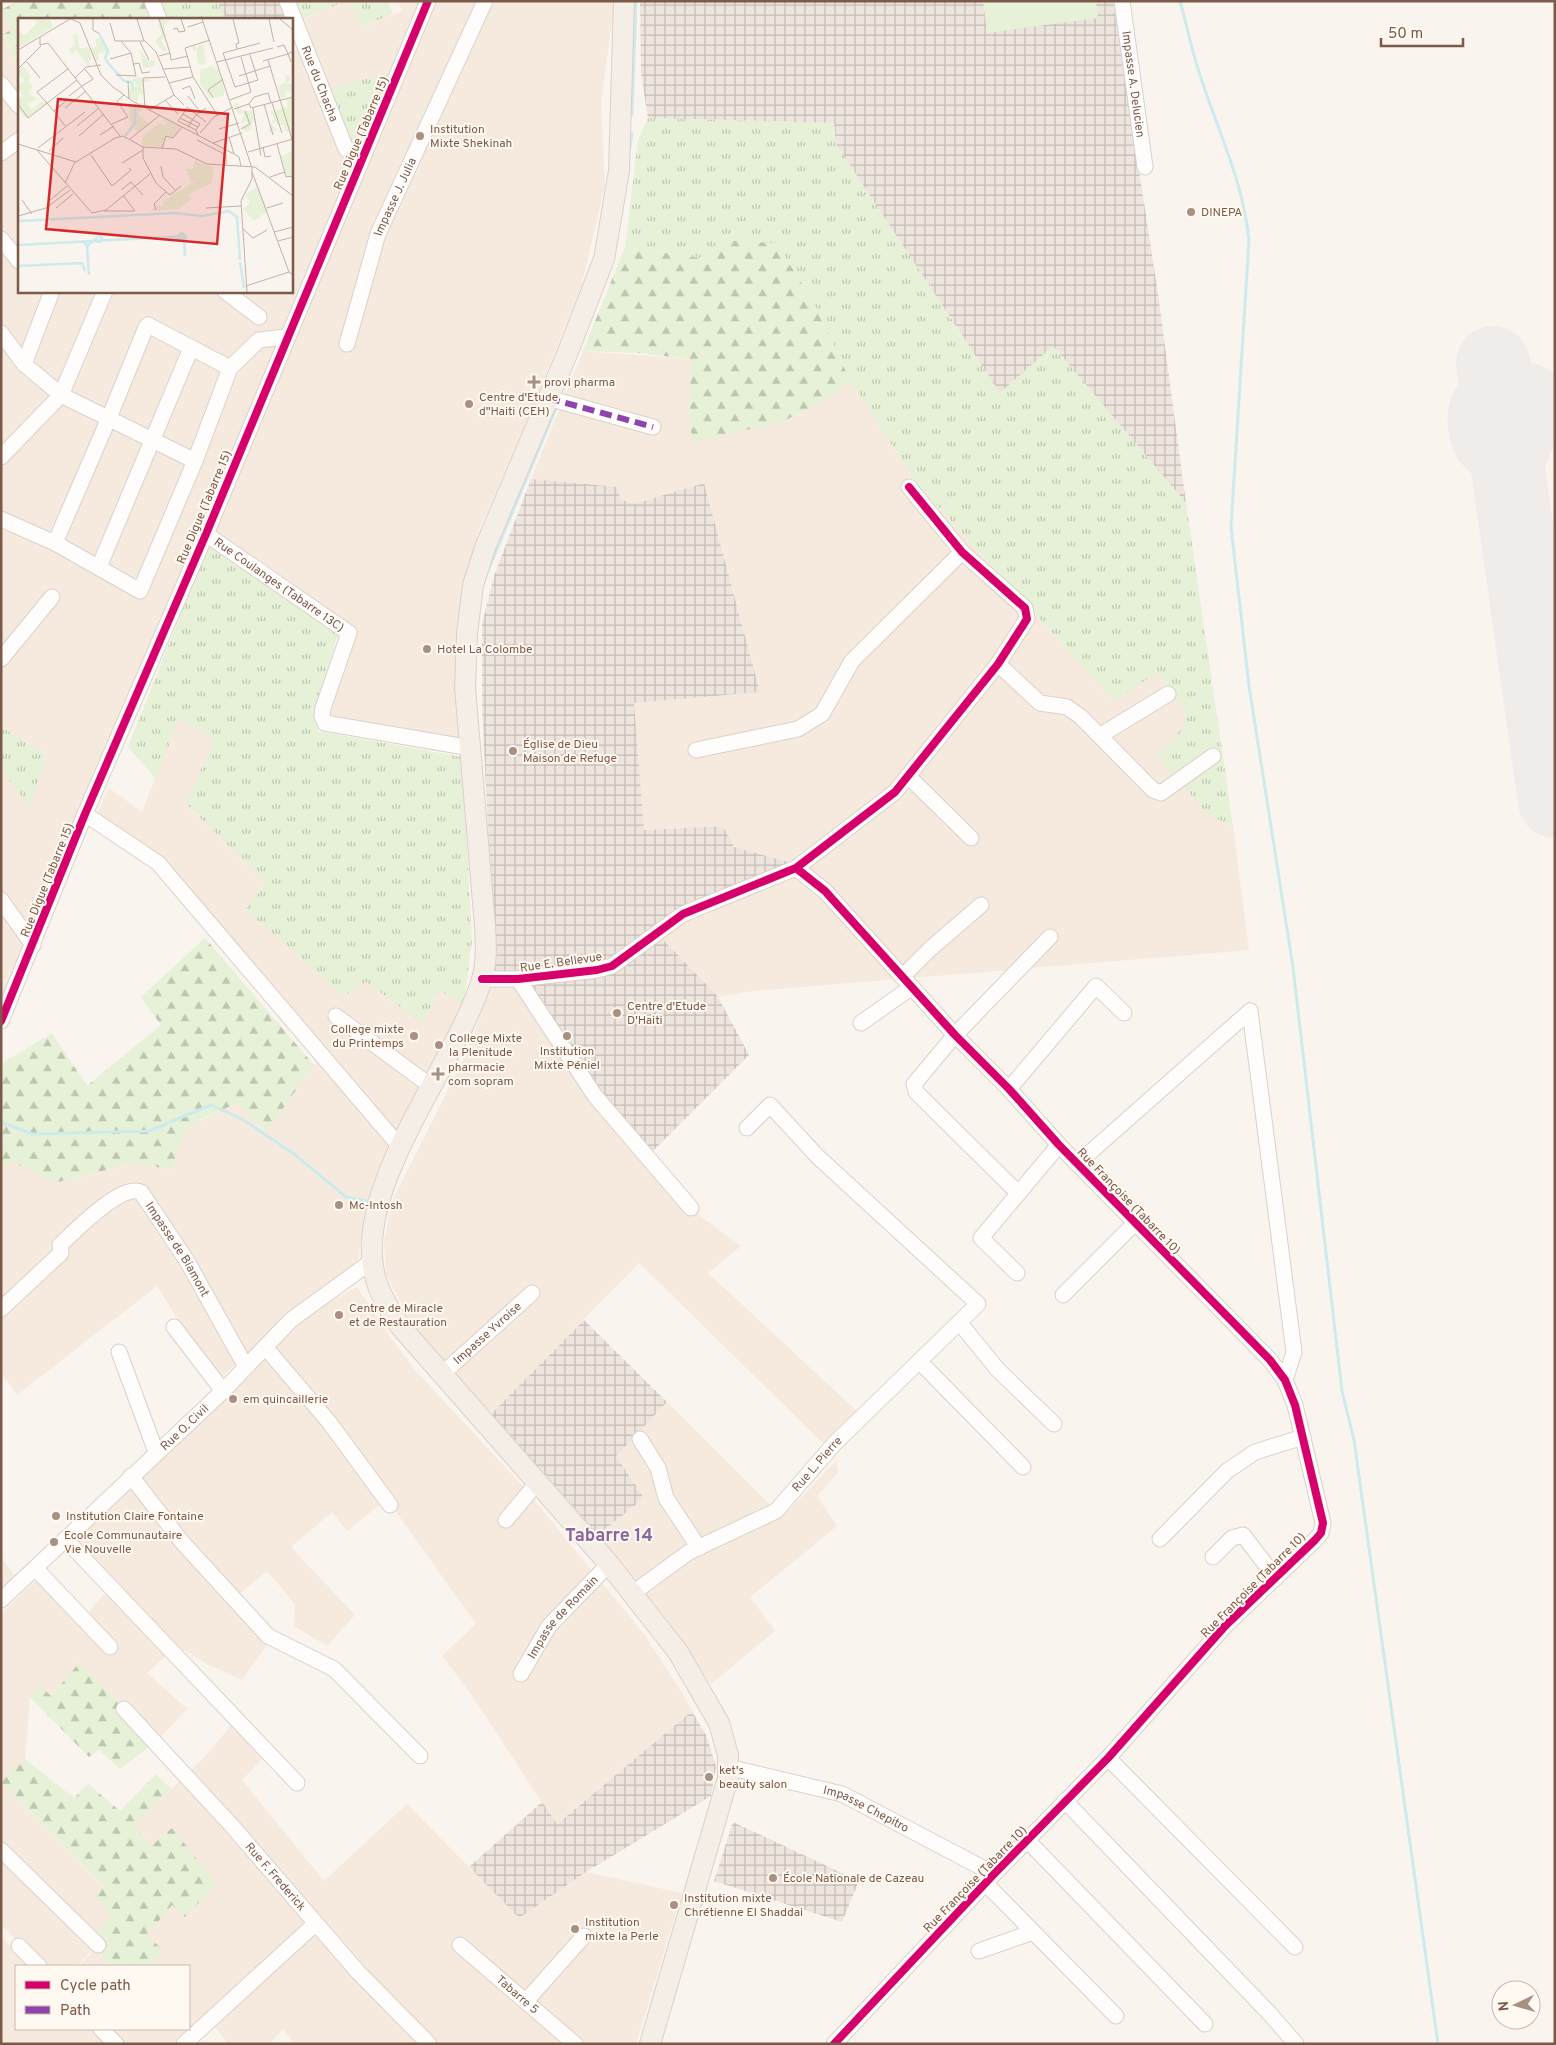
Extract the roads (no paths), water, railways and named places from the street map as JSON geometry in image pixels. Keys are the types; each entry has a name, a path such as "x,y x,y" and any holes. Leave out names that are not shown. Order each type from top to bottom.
{"main road":[{"path":"624,1 619,171 606,251 548,398 486,545 473,585 466,634 466,687 485,926 486,948 482,979 469,1012 400,1148 382,1189 372,1228 372,1261 377,1285 387,1306 400,1326 609,1564 678,1652 719,1723 728,1755 728,1778 650,2044"}],"street":[{"path":"152,1 159,18"},
{"name":"Rue du Chacha","path":"287,1 346,149 363,158"},
{"name":"Rue Digue (Tabarre 15)","path":"1,1021 6,996 33,945 85,814 206,534 286,337 428,1"},
{"name":"Impasse J. Julia","path":"347,344 378,234 485,1"},
{"name":"Impasse A. Delucien","path":"1122,1 1145,167"},
{"path":"1,84 18,105"},
{"path":"1,153 18,141"},
{"path":"1,239 18,260"},
{"path":"1,457 61,394 105,292"},
{"path":"226,292 259,317"},
{"path":"24,364 48,294"},
{"path":"55,543 146,326 148,325 230,368"},
{"path":"1,333 24,364 61,394 195,461"},
{"path":"1,519 55,543 140,591 195,461 230,368 259,340 286,337"},
{"path":"98,567 191,348"},
{"path":"548,398 653,427"},
{"path":"696,750 798,729 822,714 852,661 962,552 909,487"},
{"name":"Rue Coulanges (Tabarre 13C)","path":"206,534 349,633 323,708 322,716 325,723 471,748"},
{"name":"Rue E. Bellevue","path":"482,979 518,979 597,970 612,966 684,914 796,868 895,792 998,664 1027,619 1028,614 1025,608 962,552"},
{"path":"1,658 52,597"},
{"path":"998,664 1040,703 1067,707 1100,735 1153,790 1161,793 1213,756"},
{"path":"1100,735 1168,694"},
{"path":"908,776 971,838"},
{"path":"85,814 158,863 400,1148"},
{"name":"Rue Françoise (Tabarre 10)","path":"796,868 825,892 955,1035 1009,1088 1059,1145 1134,1224 1270,1360 1285,1380 1295,1405 1323,1523 1321,1533 1225,1626 1108,1758 1027,1840 992,1882 834,2044"},
{"path":"1,900 33,945"},
{"path":"861,1023 907,982 930,949 980,905"},
{"path":"1018,1194 914,1087 915,1081 955,1035 1050,936"},
{"path":"518,979 595,1096 646,1158 691,1208"},
{"path":"1009,1088 1096,986 1124,1013"},
{"path":"1077,1164 1250,1011 1294,1352 1285,1380"},
{"path":"336,1016 432,1088"},
{"name":"Rue L. Pierre","path":"632,1593 689,1552 776,1511 835,1443 978,1304 817,1156 770,1105 747,1128"},
{"path":"1017,1274 981,1238 1059,1145"},
{"name":"Impasse de Biamont","path":"1,1309 61,1254 60,1245 93,1214 124,1193 137,1190 141,1192 187,1261 246,1367"},
{"path":"1063,1295 1134,1224"},
{"name":"Rue O. Civil","path":"1,1600 130,1476 223,1391 291,1320 372,1261"},
{"name":"Impasse Yvroise","path":"442,1374 532,1293"},
{"path":"959,1322 998,1370 1054,1424"},
{"path":"174,1327 223,1391"},
{"path":"265,1347 329,1422 390,1505"},
{"path":"118,1352 156,1452"},
{"path":"919,1361 1023,1467"},
{"path":"1160,1539 1227,1471 1255,1452 1303,1437"},
{"path":"640,1439 658,1468 666,1498 699,1548"},
{"path":"130,1476 182,1542 268,1636 334,1669 420,1756"},
{"path":"506,1520 538,1482"},
{"path":"1213,1557 1232,1538 1243,1535 1276,1578"},
{"path":"65,1539 297,1783"},
{"name":"Impasse de Romain","path":"521,1674 549,1626 609,1564"},
{"path":"35,1568 110,1647"},
{"name":"Rue F. Frederick","path":"124,1709 232,1826 358,1972 429,2044"},
{"path":"1108,1758 1296,1947"},
{"name":"Impasse Chepitro","path":"728,1767 842,1794 992,1882 1033,1932 1116,2016"},
{"path":"1065,1801 1270,2014 1296,2044"},
{"path":"1027,1840 1205,2024"},
{"path":"1,1850 98,1945"},
{"path":"184,2044 315,1924"},
{"path":"979,1951 1033,1932"},
{"path":"526,2001 584,1936"},
{"name":"Tabarre 5","path":"460,1945 575,2044"},
{"path":"19,1946 39,1965"},
{"path":"102,2030 116,2044"}],"waterway":[{"path":"632,115 636,1"},
{"path":"1180,1 1197,66 1236,177 1246,218 1249,240 1231,527 1249,686 1293,967 1342,1391 1354,1440 1438,2044"},
{"path":"629,152 632,134"},
{"path":"489,568 556,408"},
{"path":"1,1122 32,1134 149,1131 211,1105 242,1119 294,1154 346,1197 372,1202"}],"place":[{"name":"Institution Mixte Shekinah","path":"420,136"},
{"name":"DINEPA","path":"1191,212"},
{"name":"provi pharma","path":"534,382"},
{"name":"Centre d'Etude d\"Haiti (CEH)","path":"469,404"},
{"name":"Hotel La Colombe","path":"427,649"},
{"name":"Église de Dieu Maison de Refuge","path":"513,751"},
{"name":"Centre d'Etude D'Haiti","path":"617,1013"},
{"name":"College mixte du Printemps","path":"414,1036"},
{"name":"Institution Mixte Péniel","path":"567,1036"},
{"name":"College Mixte la Plenitude","path":"439,1045"},
{"name":"pharmacie com sopram","path":"438,1074"},
{"name":"Mc-Intosh","path":"339,1205"},
{"name":"Centre de Miracle et de Restauration","path":"339,1315"},
{"name":"em quincaillerie","path":"233,1399"},
{"name":"Institution Claire Fontaine","path":"56,1516"},
{"name":"Ecole Communautaire Vie Nouvelle","path":"54,1542"},
{"name":"ket's beauty salon","path":"709,1777"},
{"name":"École Nationale de Cazeau","path":"773,1878"},
{"name":"Institution mixte Chrétienne El Shaddai","path":"674,1905"},
{"name":"Institution mixte la Perle","path":"575,1929"}],"district":[{"name":"Tabarre 14","path":"609,1535"}]}
